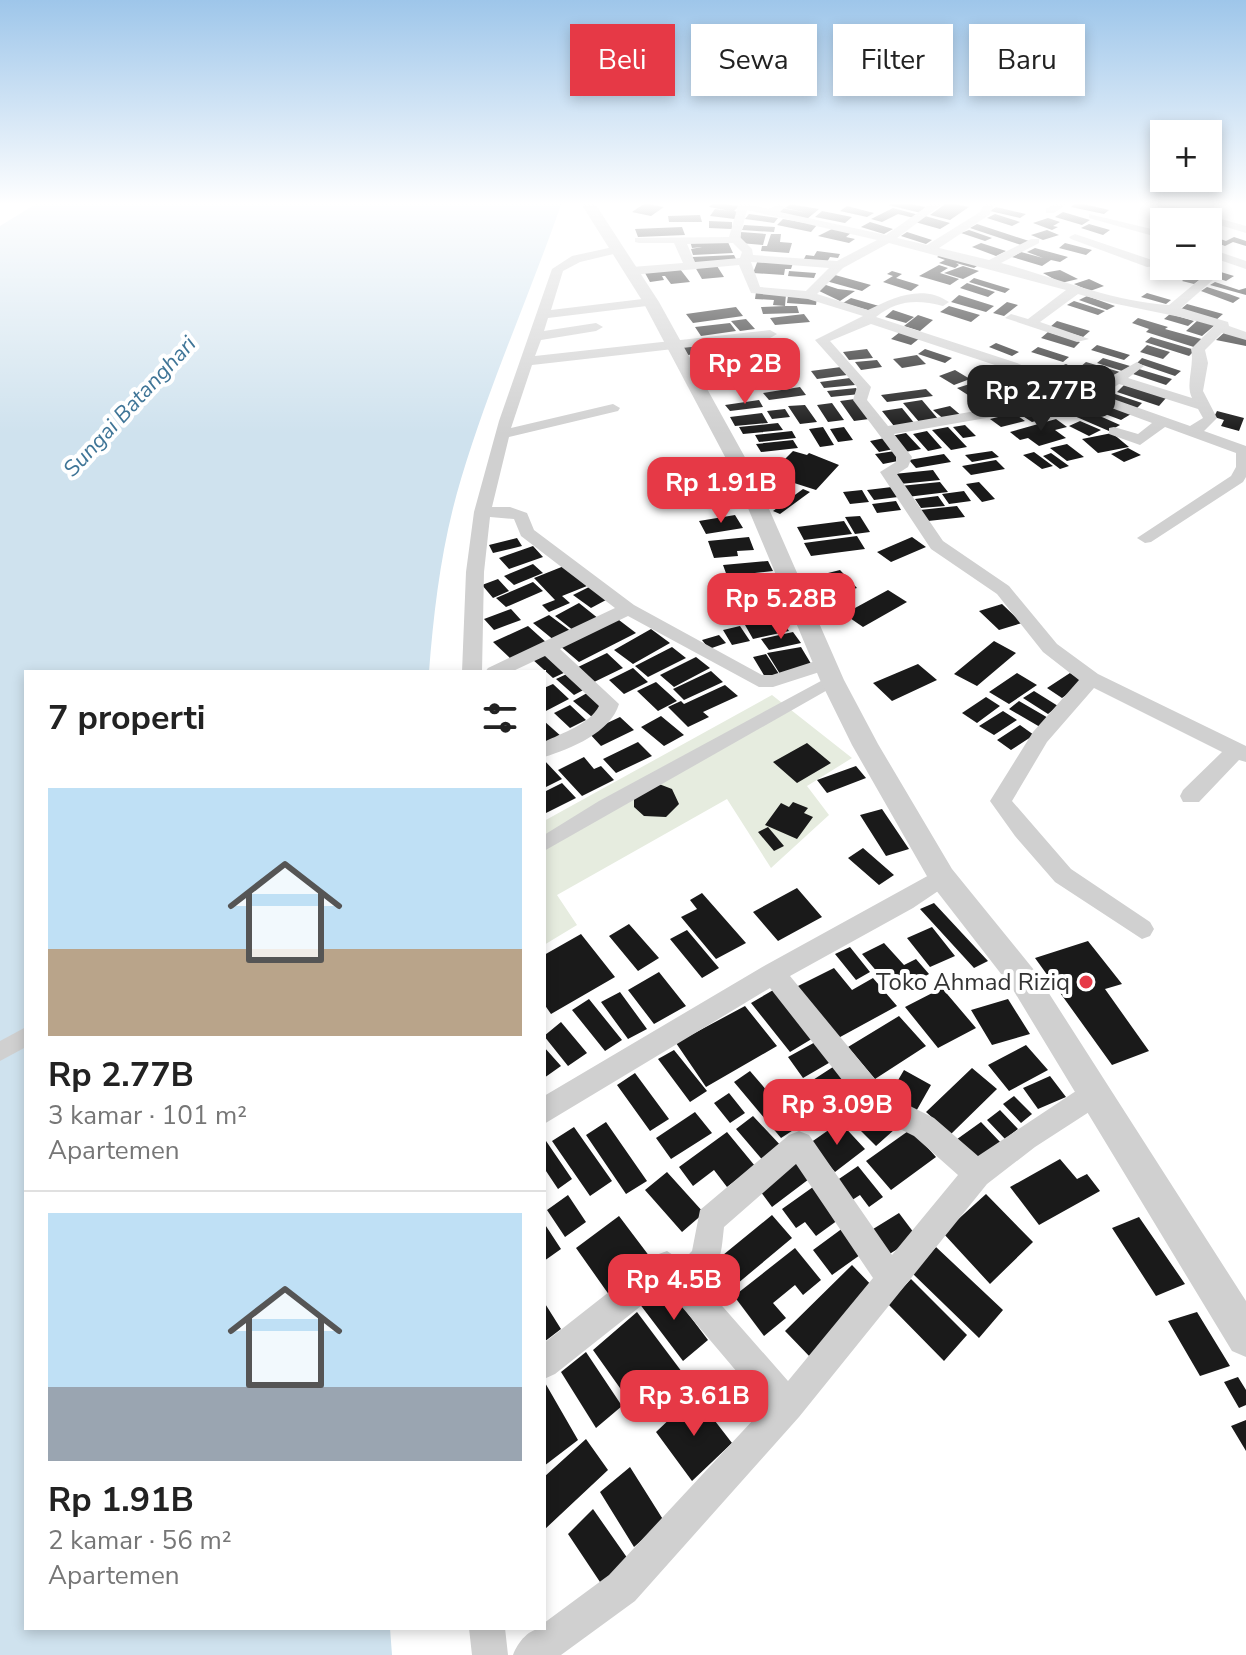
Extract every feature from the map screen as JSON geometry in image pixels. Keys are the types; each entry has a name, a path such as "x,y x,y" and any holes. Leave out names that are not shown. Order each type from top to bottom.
{"street":[{"path":"472,670 476,545 482,512 493,462 555,279"},
{"path":"637,279 742,470 829,672 865,745 942,877 1023,979 1246,1337"},
{"path":"751,279 755,290 809,295 1012,366 1085,397 1245,451 1244,467 1229,484 1145,538"},
{"path":"809,295 825,279"},
{"path":"1043,279 1139,309 1172,309 1223,325 1198,349 1201,363 1195,385 1210,418 1205,425 1190,432"},
{"path":"1172,309 1207,280"},
{"path":"1031,323 1076,289"},
{"path":"943,302 918,294 910,295 822,340 864,387 860,400 905,461 888,470 889,476 931,538 946,553 996,583 1050,648 1091,679 1241,752 1191,796"},
{"path":"544,315 651,302"},
{"path":"1011,318 1082,339"},
{"path":"538,336 596,327"},
{"path":"1220,328 1246,336"},
{"path":"529,361 770,334"},
{"path":"883,431 1085,397 1137,366"},
{"path":"1117,379 1203,406"},
{"path":"504,434 613,408"},
{"path":"1114,431 1140,440 1162,422"},
{"path":"1229,484 1246,490"},
{"path":"482,512 510,512 521,516 527,532 628,609 759,681 829,672"},
{"path":"499,670 628,609"},
{"path":"546,749 581,733 606,714 609,704 547,647"},
{"path":"546,843 829,672"},
{"path":"1091,679 1040,737 1001,801 1010,817 1067,880 1122,913 1142,929"},
{"path":"546,1110 773,973 905,901 942,877"},
{"path":"773,973 878,1104 924,1127 977,1174"},
{"path":"0,1052 24,1037"},
{"path":"531,1655 622,1588 788,1406 977,1174 1025,1138 1094,1094"},
{"path":"681,1283 706,1258 710,1220 799,1144 891,1279"},
{"path":"546,1361 667,1266 788,1406"},
{"path":"487,1630 490,1655"}],"shaded area":[{"path":"772,695 852,758 807,786 829,815 771,868 727,799 557,895 577,925 546,944 546,820"}],"water":[{"name":"Sungai Batanghari","path":"0,279 533,279 461,479 440,575 429,670 24,670 24,1630 390,1630 392,1655 0,1655"}],"building":[{"path":"667,279 688,279 690,282 671,284"},
{"path":"850,279 871,285 862,291 826,281"},
{"path":"900,279 919,285 911,291 883,282"},
{"path":"930,279 959,279 950,285"},
{"path":"978,279 1010,289 1005,293 969,282"},
{"path":"1054,279 1077,279 1061,283"},
{"path":"1090,279 1104,286 1090,291 1074,284"},
{"path":"1200,280 1194,284 1182,281"},
{"path":"1215,282 1239,290 1246,288 1246,295 1210,285"},
{"path":"967,283 995,292 988,297 960,288"},
{"path":"823,284 855,291 840,301 815,289"},
{"path":"1207,287 1240,298 1233,303 1201,291"},
{"path":"756,292 786,294 785,306 773,305 774,300 755,299"},
{"path":"1147,293 1171,300 1166,304 1141,297"},
{"path":"959,295 994,306 986,312 951,302"},
{"path":"788,296 817,297 816,305 787,303"},
{"path":"1087,296 1115,306 1107,310 1079,300"},
{"path":"851,298 879,306 871,311 843,303"},
{"path":"1074,301 1105,311 1098,315 1067,305"},
{"path":"1007,302 1018,305 1004,316 993,313"},
{"path":"1187,304 1223,314 1216,320 1181,309"},
{"path":"797,306 799,313 763,314 761,307"},
{"path":"949,306 980,315 971,322 940,312"},
{"path":"736,307 743,316 693,323 686,314"},
{"path":"893,310 914,317 906,323 885,317"},
{"path":"804,314 810,322 775,325 770,318"},
{"path":"1170,314 1194,321 1188,326 1164,319"},
{"path":"918,315 933,320 920,331 904,326"},
{"path":"1138,318 1205,340 1197,348 1146,332 1149,329 1132,323"},
{"path":"746,319 755,329 740,331 731,321"},
{"path":"1198,320 1215,325 1202,336 1186,331"},
{"path":"1057,321 1090,331 1083,337 1050,327"},
{"path":"730,323 736,331 701,336 695,327"},
{"path":"1226,331 1246,338 1246,346 1216,340"},
{"path":"900,332 920,338 911,345 891,339"},
{"path":"1048,332 1080,342 1074,348 1041,338"},
{"path":"1151,337 1195,350 1189,356 1145,342"},
{"path":"748,340 754,347 718,352 713,345"},
{"path":"705,343 712,351 688,355 681,346"},
{"path":"996,343 1019,352 1012,356 989,347"},
{"path":"1097,345 1130,355 1124,360 1091,350"},
{"path":"1147,345 1170,352 1163,359 1140,352"},
{"path":"1038,347 1069,357 1063,362 1031,352"},
{"path":"867,349 873,358 849,360 843,352"},
{"path":"925,349 952,358 945,363 918,354"},
{"path":"775,353 781,361 731,368 726,360"},
{"path":"917,355 926,364 902,368 893,359"},
{"path":"1103,358 1130,366 1125,372 1097,363"},
{"path":"1142,358 1181,371 1175,376 1137,363"},
{"path":"877,360 882,367 861,370 855,362"},
{"path":"1086,362 1120,372 1114,378 1080,367"},
{"path":"1066,364 1094,379 1083,383 1073,378 1054,385 1036,376"},
{"path":"791,367 799,376 781,379 773,369"},
{"path":"841,367 847,375 817,379 811,371"},
{"path":"765,369 776,382 750,386 740,372"},
{"path":"1139,369 1172,379 1166,385 1133,374"},
{"path":"955,370 970,379 954,385 939,376"},
{"path":"996,370 1017,379 1008,383 988,374"},
{"path":"850,378 855,385 824,388 820,382"},
{"path":"976,382 988,389 968,395 957,388"},
{"path":"1124,385 1166,398 1159,406 1117,392"},
{"path":"800,387 806,395 769,400 763,393"},
{"path":"856,388 860,394 831,397 827,391"},
{"path":"926,389 933,396 887,402 881,395"},
{"path":"1002,391 1018,402 1008,405 992,394"},
{"path":"1109,392 1142,403 1136,409 1103,398"},
{"path":"995,398 1005,406 983,411 973,404"},
{"path":"855,399 869,419 854,421 840,401"},
{"path":"759,400 763,407 730,411 725,405"},
{"path":"922,400 939,420 920,423 903,403"},
{"path":"1099,401 1131,414 1121,420 1089,408"},
{"path":"832,403 844,420 828,422 817,405"},
{"path":"805,405 817,422 800,424 788,406"},
{"path":"950,406 963,417 946,421 933,410"},
{"path":"902,408 915,424 894,426 882,411"},
{"path":"785,409 790,417 772,419 767,411"},
{"path":"1033,409 1047,418 1032,422 1018,413"},
{"path":"1084,409 1120,425 1109,431 1072,415"},
{"path":"1217,411 1244,418 1239,431 1221,426 1224,420 1214,417"},
{"path":"762,413 768,423 735,426 730,417"},
{"path":"1014,413 1025,421 1001,427 990,419"},
{"path":"1056,419 1067,427 1055,430 1066,438 1039,446 1028,438 1020,440 1010,432"},
{"path":"1080,421 1101,430 1089,436 1069,426"},
{"path":"778,423 783,430 743,434 739,427"},
{"path":"965,425 976,436 963,438 953,427"},
{"path":"823,427 834,445 820,447 809,429"},
{"path":"844,427 853,440 838,442 830,429"},
{"path":"948,427 967,447 951,450 932,430"},
{"path":"792,431 796,438 759,442 755,435"},
{"path":"927,431 942,448 928,451 913,434"},
{"path":"906,433 921,449 905,452 891,436"},
{"path":"1112,433 1129,447 1098,453 1082,439"},
{"path":"885,438 894,449 879,452 870,441"},
{"path":"793,440 798,448 761,452 756,444"},
{"path":"1067,444 1084,457 1067,461 1050,448"},
{"path":"1128,448 1141,455 1124,462 1111,454"},
{"path":"793,451 809,453 839,465 816,490 769,475"},
{"path":"895,451 903,460 883,464 875,454"},
{"path":"992,451 999,457 972,462 965,455"},
{"path":"1034,452 1053,466 1042,469 1023,455"},
{"path":"1051,453 1069,466 1060,469 1043,456"},
{"path":"944,454 951,462 916,468 909,460"},
{"path":"996,460 1005,469 971,475 962,466"},
{"path":"721,467 728,478 689,483 683,473"},
{"path":"933,470 940,480 900,484 894,474"},
{"path":"727,482 737,501 679,508 675,498 708,494 703,485"},
{"path":"940,482 948,492 907,497 900,486"},
{"path":"979,482 995,499 982,502 966,484"},
{"path":"892,487 898,497 874,500 867,490"},
{"path":"803,489 810,492 780,514 773,511"},
{"path":"862,490 869,502 850,504 843,492"},
{"path":"964,491 971,501 949,504 942,494"},
{"path":"938,496 945,506 921,508 915,499"},
{"path":"896,501 901,510 877,513 872,504"},
{"path":"957,506 965,517 928,521 920,510"},
{"path":"735,515 743,528 706,534 699,521"},
{"path":"860,516 870,532 855,534 845,517"},
{"path":"844,521 852,534 804,540 797,527"},
{"path":"857,536 865,549 811,556 804,543"},
{"path":"749,537 754,550 737,551 738,556 714,558 708,541"},
{"path":"912,537 926,547 891,562 877,552"},
{"path":"517,538 522,546 493,553 489,545"},
{"path":"533,546 543,557 509,569 499,558"},
{"path":"768,561 773,571 727,576 723,565"},
{"path":"533,564 543,573 514,585 504,576"},
{"path":"564,566 587,586 562,596 570,603 549,612 542,605 555,600 534,578"},
{"path":"840,570 857,588 829,596 812,577"},
{"path":"498,579 509,591 493,598 482,585"},
{"path":"533,582 543,591 506,607 496,598"},
{"path":"768,582 774,594 721,601 716,589"},
{"path":"589,587 606,600 591,608 573,595"},
{"path":"888,590 907,602 863,627 844,614"},
{"path":"779,602 786,611 750,619 744,609"},
{"path":"579,603 599,619 574,631 555,616"},
{"path":"1002,604 1022,623 999,630 979,611"},
{"path":"511,609 521,620 494,630 484,619"},
{"path":"549,615 572,632 555,641 533,623"},
{"path":"615,617 636,633 579,662 559,645"},
{"path":"780,617 789,631 753,639 745,625"},
{"path":"528,626 548,644 512,660 493,642"},
{"path":"740,626 750,641 732,645 723,630"},
{"path":"651,629 670,643 633,664 614,650"},
{"path":"793,632 801,643 769,650 761,639"},
{"path":"719,635 726,643 709,649 702,640"},
{"path":"994,641 1016,653 977,686 954,674"},
{"path":"672,647 686,658 648,677 635,666"},
{"path":"801,647 813,667 780,674 767,653"},
{"path":"549,651 570,670 553,678 532,659"},
{"path":"607,653 623,668 592,683 576,668"},
{"path":"766,654 779,674 765,677 753,657"},
{"path":"696,657 710,668 674,687 660,675"},
{"path":"918,664 937,680 892,701 873,683"},
{"path":"633,668 648,682 624,694 609,680"},
{"path":"711,671 723,682 684,700 673,689"},
{"path":"571,672 589,687 574,695 556,679"},
{"path":"1017,673 1037,685 1009,704 989,692"},
{"path":"1070,673 1085,682 1062,698 1047,688"},
{"path":"656,682 677,701 658,711 637,691"},
{"path":"553,684 569,699 546,711 546,687"},
{"path":"725,685 738,696 703,712 709,717 688,727 668,707 681,701 684,704"},
{"path":"1034,691 1058,706 1048,714 1023,698"},
{"path":"587,693 606,708 592,717 573,701"},
{"path":"986,697 1000,706 977,723 962,713"},
{"path":"1019,701 1050,719 1040,727 1009,709"},
{"path":"570,705 586,720 570,728 554,713"},
{"path":"1003,711 1017,720 994,735 979,726"},
{"path":"661,716 684,735 664,746 641,727"},
{"path":"620,717 634,730 601,746 588,732"},
{"path":"546,723 562,737 546,746"},
{"path":"1020,725 1034,735 1011,750 997,740"},
{"path":"638,742 652,756 616,773 603,759"},
{"path":"807,743 831,763 797,783 773,762"},
{"path":"584,757 594,769 601,766 614,780 582,796 558,770"},
{"path":"546,762 562,779 546,787"},
{"path":"856,766 866,778 827,793 817,780"},
{"path":"562,783 576,798 546,813 546,791"},
{"path":"659,784 672,789 679,804 666,817 644,816 634,807 634,795"},
{"path":"793,802 808,808 804,813 813,817 797,839 765,825 781,803 789,807"},
{"path":"882,809 909,849 886,856 860,815"},
{"path":"768,827 784,846 774,851 758,832"},
{"path":"863,848 894,875 879,885 848,858"},
{"path":"797,888 822,917 778,941 753,912"},
{"path":"702,893 746,943 716,959 681,917 697,909 690,900"},
{"path":"934,903 988,961 974,968 920,909"},
{"path":"629,924 659,958 638,971 609,936"},
{"path":"932,927 955,956 930,967 907,938"},
{"path":"687,930 719,968 702,978 670,939"},
{"path":"581,934 615,977 551,1014 546,1007 546,954"},
{"path":"1088,941 1122,984 1105,989 1149,1051 1112,1065 1035,958"},
{"path":"884,943 904,965 916,959 929,974 895,993 862,954"},
{"path":"850,947 870,972 856,980 835,954"},
{"path":"834,968 852,990 873,978 897,1006 831,1042 790,990"},
{"path":"659,972 686,1006 654,1024 628,990"},
{"path":"942,988 976,1028 938,1048 905,1007"},
{"path":"775,989 815,1037 790,1052 751,1003"},
{"path":"620,992 647,1029 628,1039 601,1002"},
{"path":"589,999 622,1040 605,1051 572,1010"},
{"path":"1008,999 1030,1034 992,1045 971,1010"},
{"path":"745,1006 777,1046 706,1087 676,1043"},
{"path":"899,1016 926,1046 875,1079 848,1047"},
{"path":"561,1022 587,1053 568,1066 546,1034"},
{"path":"819,1040 834,1060 803,1078 788,1057"},
{"path":"1026,1045 1048,1070 1009,1091 988,1065"},
{"path":"546,1049 561,1066 546,1077"},
{"path":"674,1050 707,1091 690,1102 658,1059"},
{"path":"836,1065 860,1093 806,1129 782,1100"},
{"path":"972,1068 997,1089 951,1134 926,1112"},
{"path":"904,1070 931,1085 914,1115 887,1099"},
{"path":"750,1071 798,1127 781,1138 734,1082"},
{"path":"635,1073 669,1119 650,1131 617,1085"},
{"path":"1050,1076 1066,1097 1038,1109 1023,1088"},
{"path":"729,1093 745,1113 730,1123 714,1103"},
{"path":"1014,1096 1032,1114 1021,1123 1003,1104"},
{"path":"863,1099 895,1129 876,1146 844,1114"},
{"path":"1000,1110 1018,1129 1005,1139 987,1120"},
{"path":"695,1112 712,1133 671,1159 656,1138"},
{"path":"753,1116 783,1148 765,1163 736,1129"},
{"path":"606,1122 647,1181 626,1194 586,1135"},
{"path":"840,1122 865,1149 835,1172 810,1143"},
{"path":"981,1122 1002,1144 973,1165 953,1142"},
{"path":"574,1127 612,1181 590,1196 552,1141"},
{"path":"911,1129 936,1157 891,1190 866,1161"},
{"path":"727,1132 755,1166 727,1187 714,1170 693,1186 679,1167"},
{"path":"546,1141 572,1179 558,1189 546,1171"},
{"path":"795,1155 813,1176 772,1207 755,1184"},
{"path":"1060,1159 1077,1179 1087,1174 1100,1191 1039,1225 1010,1187"},
{"path":"858,1166 883,1197 869,1207 860,1195 849,1202 833,1183"},
{"path":"667,1172 704,1213 682,1232 645,1190"},
{"path":"813,1187 838,1220 816,1236 805,1222 796,1228 782,1209"},
{"path":"986,1194 1033,1242 990,1284 943,1233"},
{"path":"568,1195 586,1222 565,1237 547,1210"},
{"path":"899,1213 917,1237 883,1258 865,1234"},
{"path":"772,1215 792,1238 731,1289 712,1264"},
{"path":"619,1216 656,1265 612,1299 576,1248"},
{"path":"1139,1217 1185,1284 1156,1296 1112,1228"},
{"path":"847,1225 867,1250 832,1275 813,1250"},
{"path":"546,1226 561,1249 546,1260"},
{"path":"936,1247 1003,1310 979,1338 912,1273"},
{"path":"795,1248 821,1280 803,1295 795,1285 773,1303 786,1318 764,1336 734,1296"},
{"path":"852,1265 878,1292 812,1359 785,1331"},
{"path":"911,1279 967,1335 944,1361 888,1304"},
{"path":"664,1282 708,1340 683,1361 639,1303"},
{"path":"546,1305 561,1329 546,1340"},
{"path":"637,1312 682,1372 637,1412 593,1350"},
{"path":"1197,1312 1230,1366 1200,1376 1168,1321"},
{"path":"586,1352 622,1406 596,1428 561,1372"},
{"path":"1238,1377 1246,1390 1246,1405 1239,1408 1224,1382"},
{"path":"546,1384 578,1440 546,1464"},
{"path":"695,1395 732,1443 692,1481 656,1432"},
{"path":"1246,1420 1246,1451 1231,1426"},
{"path":"586,1439 608,1470 546,1528 546,1475"},
{"path":"630,1467 664,1521 634,1547 600,1492"},
{"path":"593,1509 628,1559 602,1585 568,1534"}],"place":[{"name":"Toko Ahmad Riziq","path":"1086,982"}]}
